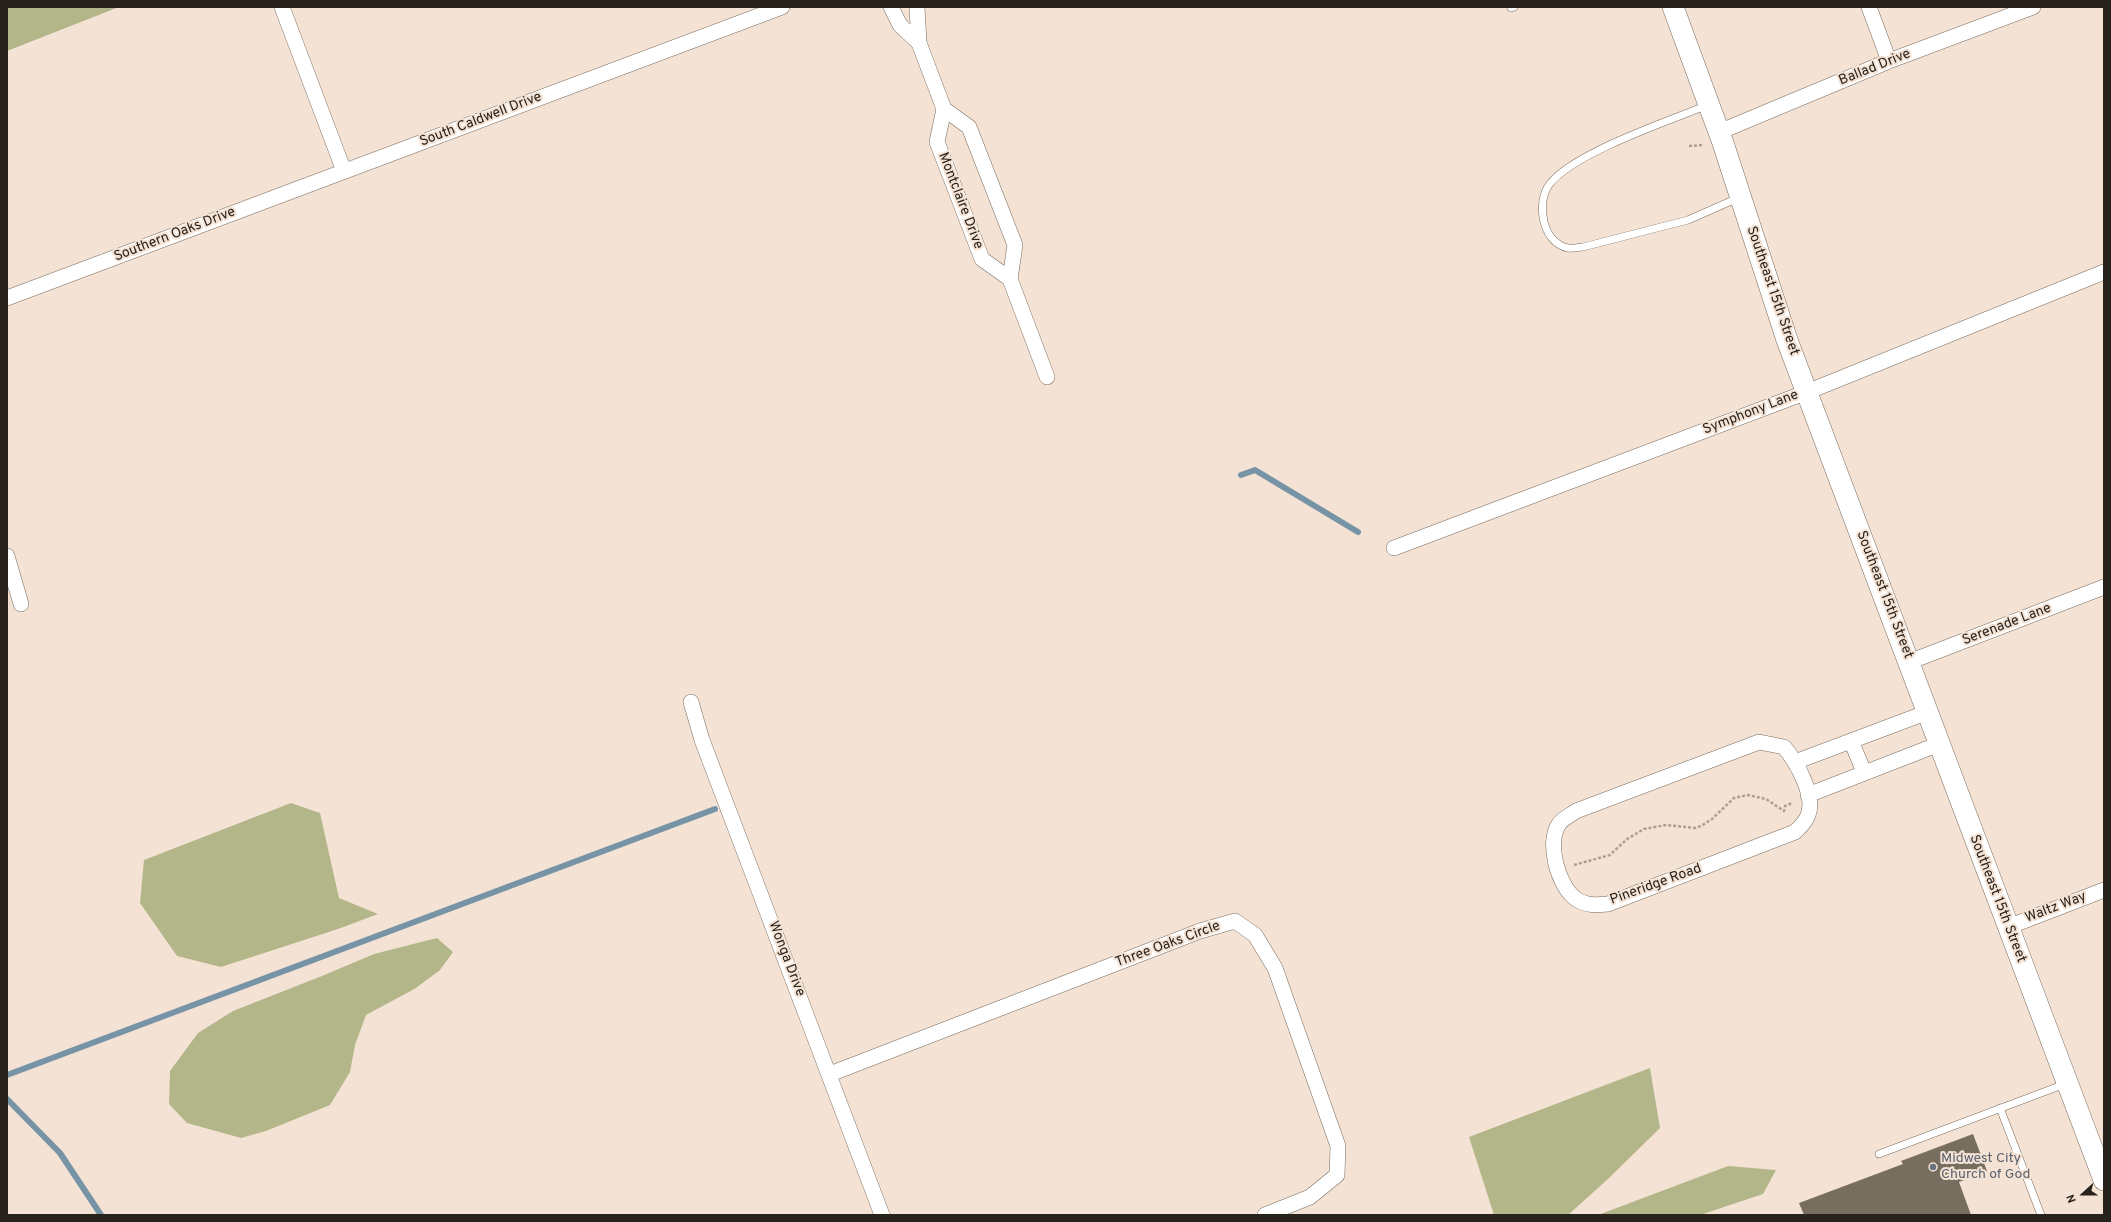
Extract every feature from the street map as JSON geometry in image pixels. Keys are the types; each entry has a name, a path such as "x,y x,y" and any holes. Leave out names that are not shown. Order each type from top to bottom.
{"main road":[{"name":"Southeast 15th Street","path":"1673,7 1719,132 1788,340 1807,392 2104,1180"}],"street":[{"path":"282,7 344,171"},
{"name":"South Caldwell Drive","path":"344,171 782,7"},
{"path":"912,7 892,10 900,25 919,43"},
{"path":"917,7 919,43 944,109 969,127 1015,246 1010,279 1047,377"},
{"path":"1869,7 1889,61"},
{"name":"Ballad Drive","path":"1719,132 1889,61 2033,7"},
{"name":"Montclaire Drive","path":"944,109 937,142 982,259 1010,279"},
{"name":"Southern Oaks Drive","path":"7,298 344,171"},
{"name":"Symphony Lane","path":"1394,548 1807,392 2104,272"},
{"path":"7,556 22,604"},
{"name":"Serenade Lane","path":"1909,662 2104,587"},
{"name":"Wonga Drive","path":"691,702 702,740 830,1074 882,1215"},
{"path":"1795,762 1852,743 1928,712"},
{"name":"Pineridge Road","path":"1759,742 1784,746 1795,762 1802,798 1809,814 1803,824 1795,832 1608,904 1591,906 1577,900 1568,892 1552,855 1552,841 1559,823 1576,811 1759,742"},
{"path":"1852,743 1864,772"},
{"path":"1802,798 1864,772 1939,744"},
{"name":"Waltz Way","path":"2008,927 2104,890"},
{"name":"Three Oaks Circle","path":"830,1074 1200,931 1235,921 1255,935 1275,968 1338,1146 1337,1175 1310,1197 1265,1215"}],"lane":[{"path":"1709,105 1627,138 1563,170 1550,183 1544,193 1541,204 1547,231 1559,243 1568,248 1583,247 1688,220 1740,197"},
{"path":"1879,1154 2067,1083"},
{"path":"2000,1108 2041,1215"}],"path":[{"path":"1571,866 1610,855 1626,839 1644,829 1666,825 1695,828 1702,826 1712,819 1734,798 1748,795 1766,799 1784,811 1788,804 1802,798"}],"green space":[{"path":"7,7 119,7 7,51"},
{"path":"291,803 320,813 339,898 378,914 338,929 221,967 177,956 140,903 144,860"},
{"path":"437,938 453,952 440,970 416,988 366,1015 355,1045 350,1072 330,1105 266,1131 241,1138 187,1123 169,1104 170,1071 198,1033 233,1011 374,954"},
{"path":"1650,1068 1660,1128 1608,1179 1568,1215 1494,1215 1469,1137"},
{"path":"1728,1166 1776,1170 1763,1194 1700,1215 1598,1215"}],"building":[{"path":"1973,1134 1987,1171 1959,1182 1971,1215 1804,1215 1799,1203 1903,1164 1901,1161"}],"waterway":[{"path":"1241,475 1255,470 1358,532"},
{"path":"7,1075 715,809"},
{"path":"7,1099 60,1153 101,1215"}],"place":[{"name":"Midwest City Church of God","path":"1933,1167"}]}
